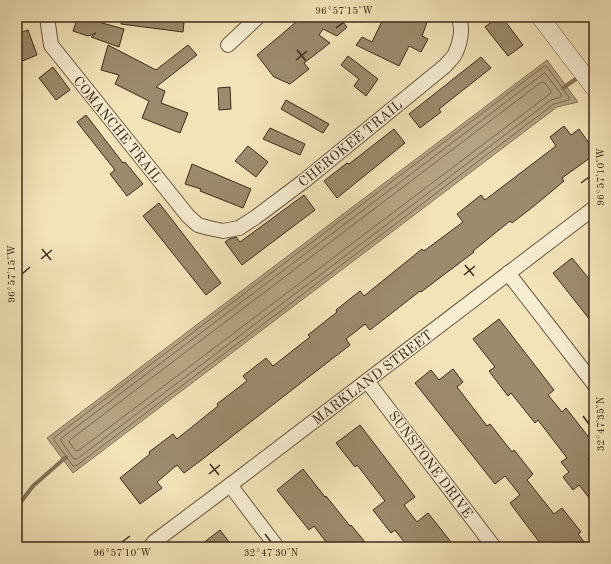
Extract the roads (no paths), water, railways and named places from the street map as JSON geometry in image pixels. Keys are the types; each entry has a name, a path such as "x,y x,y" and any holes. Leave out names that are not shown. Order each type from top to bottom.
{"street":[{"name":"COMANCHE TRAIL","path":"47,17 51,45 188,216 198,225 209,228"},
{"path":"228,45 258,17"},
{"path":"540,17 594,88"},
{"name":"CHEROKEE TRAIL","path":"209,228 223,231 240,228 304,181 445,66 455,55 460,40 460,19"},
{"name":"MARKLAND STREET","path":"150,547 154,542 594,208"},
{"path":"508,273 594,384"},
{"name":"SUNSTONE DRIVE","path":"367,381 494,547"},
{"path":"230,485 277,547"}],"water":[{"path":"547,60 578,102 557,107 73,473 47,438"}],"waterway":[{"path":"586,72 594,67"},
{"path":"563,88 580,76"},
{"path":"17,507 33,486 66,457"}]}
